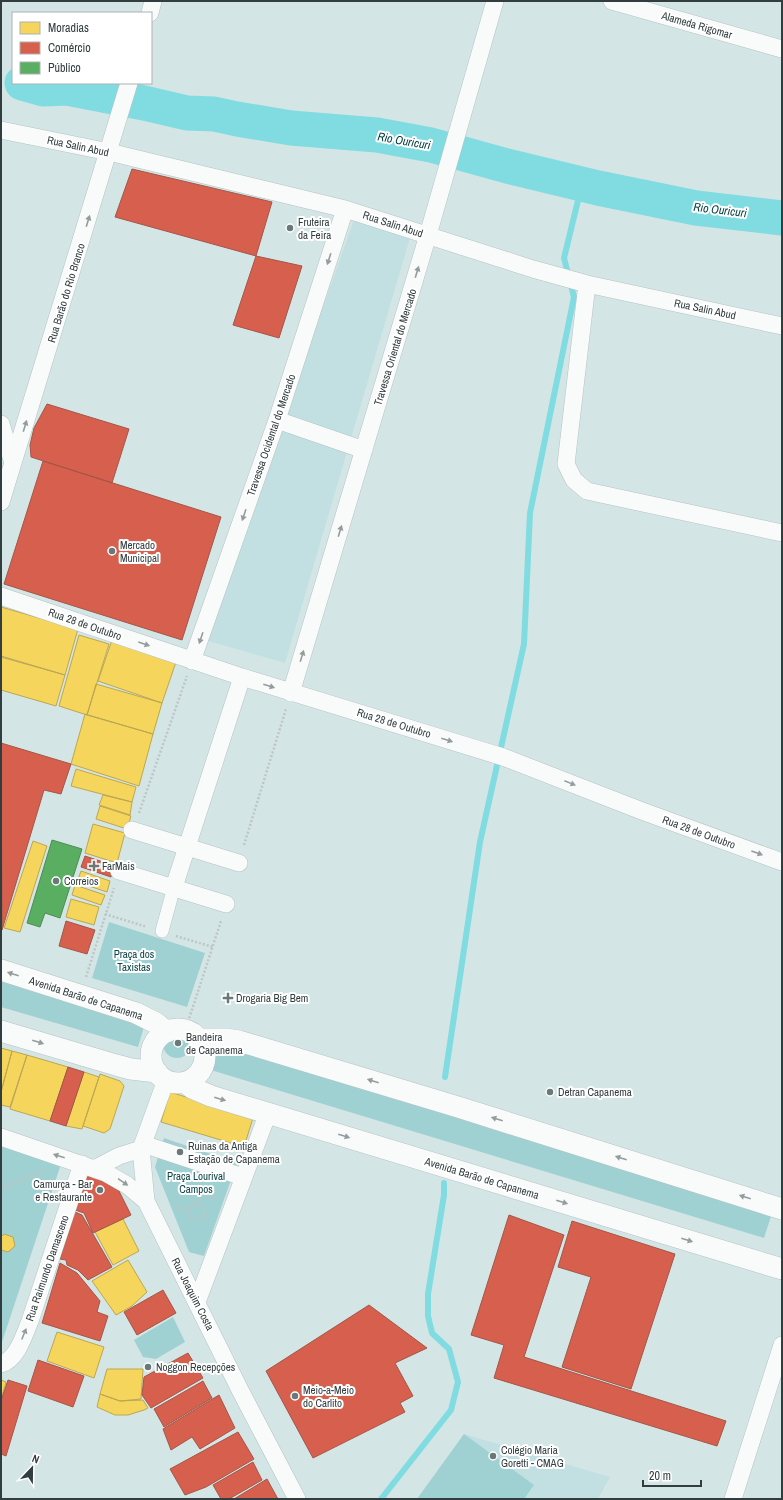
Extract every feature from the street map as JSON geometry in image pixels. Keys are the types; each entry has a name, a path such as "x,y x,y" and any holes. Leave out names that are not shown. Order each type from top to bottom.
{"street":[{"path":"150,12 153,1"},
{"name":"Travessa Oriental do Mercado","path":"291,693 428,235 495,1"},
{"name":"Alameda Rigomar","path":"612,1 782,49"},
{"name":"Rua Barão do Rio Branco","path":"1,502 109,152 128,85"},
{"name":"Rua Salin Abud","path":"1,130 109,152 345,208 533,269 587,284 782,326"},
{"name":"Travessa Ocidental do Mercado","path":"192,661 277,420 345,208"},
{"path":"587,284 566,464 574,480 587,491 782,533"},
{"path":"277,420 364,450"},
{"path":"1,424 13,463"},
{"name":"Rua 28 de Outubro","path":"1,596 291,693 503,757 642,812 782,862"},
{"path":"162,931 174,887 242,677"},
{"path":"132,830 239,863"},
{"path":"119,870 226,904"},
{"name":"Avenida Barão de Capanema","path":"1,970 136,1013 156,1023 166,1032"},
{"path":"185,1030 199,1039 204,1047 204,1065 200,1073 193,1079 169,1078 152,1063 152,1050 159,1037 166,1032 185,1030"},
{"name":"Avenida Barão de Capanema","path":"1,1031 116,1065 169,1078 206,1094 782,1269"},
{"path":"199,1039 226,1039 239,1041 458,1107 782,1209"},
{"name":"Rua Joaquim Costa","path":"169,1078 142,1146 146,1201 240,1390 298,1499"},
{"path":"197,1302 268,1113"},
{"path":"1,1137 89,1166 120,1180 146,1201"},
{"path":"89,1166 119,1156 142,1146 243,1177"},
{"name":"Rua Raimundo Damasceno","path":"1,1364 4,1364 14,1355 22,1340 89,1166"},
{"path":"733,1499 782,1345"}],"path":[{"path":"1,1188 45,1171"},
{"path":"166,1176 216,1200"},
{"path":"197,1205 200,1182"},
{"path":"197,1205 202,1207 204,1214 201,1218 194,1220 189,1214 189,1211 191,1207 197,1205"},
{"path":"176,1207 189,1211"}],"shaded area":[{"path":"356,214 412,231 285,663 205,640"},
{"name":"Colégio Maria Goretti - CMAG","path":"464,1434 610,1477 598,1499 417,1499"}],"green space":[{"name":"Praça dos Taxistas","path":"109,922 205,953 187,1007 92,978"},
{"path":"1,976 146,1020 138,1047 1,1007"},
{"path":"177,1030 183,1031 187,1034 190,1038 190,1050 187,1054 183,1057 177,1058 171,1057 167,1054 164,1050 163,1044 164,1038 167,1034 171,1031"},
{"path":"220,1042 774,1207 764,1238 211,1070"},
{"name":"Praça Lourival Campos","path":"164,1138 237,1163 204,1256 189,1252 155,1167"},
{"path":"1,1143 62,1161 2,1342 1,1341"},
{"path":"173,1317 185,1342 156,1359 143,1357 134,1340"},
{"path":"464,1434 534,1485 524,1499 417,1499"}],"building: Moradias":[{"path":"1,607 78,629 65,675 1,656"},
{"path":"79,635 109,644 87,715 59,706"},
{"path":"112,640 177,659 162,703 98,681"},
{"path":"1,657 65,675 56,706 1,690"},
{"path":"96,684 162,703 153,734 87,715"},
{"path":"85,714 153,734 139,786 71,764"},
{"path":"76,769 136,787 132,802 71,786"},
{"path":"103,795 132,802 130,815 99,805"},
{"path":"100,806 131,816 127,829 96,819"},
{"path":"93,824 125,833 117,863 85,853"},
{"path":"33,841 47,846 20,932 4,928"},
{"path":"81,871 110,881 107,892 77,882"},
{"path":"75,885 105,895 101,905 72,895"},
{"path":"71,899 99,907 94,925 66,917"},
{"path":"1,1048 12,1051 1,1092"},
{"path":"12,1051 27,1055 10,1107 1,1105 1,1092"},
{"path":"27,1055 68,1067 50,1121 10,1109"},
{"path":"84,1072 99,1077 82,1129 66,1126"},
{"path":"100,1074 120,1081 124,1086 110,1129 104,1133 83,1126"},
{"path":"170,1092 253,1118 244,1147 161,1122"},
{"path":"123,1219 139,1251 113,1265 95,1232"},
{"path":"4,1234 13,1237 15,1246 8,1252 1,1250 1,1237"},
{"path":"128,1260 147,1292 132,1306 116,1315 92,1281"},
{"path":"57,1332 104,1347 94,1378 47,1361"},
{"path":"107,1369 143,1369 141,1399 120,1401 100,1394"},
{"path":"1,1380 6,1382 1,1399"},
{"path":"100,1394 120,1401 143,1400 148,1408 128,1415 115,1415 97,1407"}],"building: Comércio":[{"path":"132,169 272,202 256,256 115,217"},
{"path":"256,256 302,266 279,338 233,325"},
{"path":"47,404 129,429 112,483 31,457 30,445 34,428"},
{"name":"Mercado Municipal","path":"43,461 221,517 182,640 4,584"},
{"path":"1,743 71,764 61,794 44,790 2,930"},
{"path":"85,856 115,866 111,877 81,867"},
{"path":"66,921 95,930 87,954 59,946"},
{"path":"68,1067 84,1072 66,1126 50,1121"},
{"path":"111,1175 131,1215 93,1233 84,1213 75,1210 85,1177"},
{"path":"75,1212 82,1215 112,1267 88,1280 78,1270 67,1265 66,1260 60,1259"},
{"path":"509,1215 564,1235 524,1357 726,1421 717,1446 494,1378 504,1345 471,1335"},
{"path":"572,1221 675,1254 631,1389 562,1367 591,1277 558,1267"},
{"path":"60,1263 77,1273 100,1301 97,1312 108,1316 100,1341 42,1323"},
{"path":"163,1290 176,1313 137,1335 124,1312"},
{"path":"369,1305 427,1348 395,1363 413,1396 400,1403 405,1412 313,1458 266,1371"},
{"path":"188,1353 203,1378 151,1408 142,1395 144,1377"},
{"path":"38,1360 84,1376 73,1407 28,1391"},
{"path":"8,1380 27,1386 6,1456 1,1454 1,1401"},
{"path":"203,1381 212,1398 164,1427 154,1409"},
{"path":"219,1395 235,1428 200,1449 192,1437 171,1450 163,1429"},
{"path":"238,1432 254,1459 206,1487 185,1495 170,1469"},
{"path":"253,1462 262,1480 229,1499 221,1499 213,1485"},
{"path":"267,1479 278,1499 234,1499"}],"building: Público":[{"name":"Correios","path":"52,840 82,849 60,918 45,913 40,927 27,923"}],"waterway":[{"name":"Rio Ouricuri","path":"26,84 43,89 67,88 187,113 214,114 291,128 377,135 431,145 507,166 598,188 696,208 782,218"},
{"path":"445,1077 480,842 524,644 530,513 574,297 564,258 582,184"},
{"path":"381,1499 451,1410 458,1382 449,1349 432,1333 428,1316 428,1294 444,1195 444,1183"}],"place":[{"name":"Fruteira da Feira","path":"290,228"},
{"name":"Mercado Municipal","path":"112,551"},
{"name":"FarMais","path":"94,866"},
{"name":"Correios","path":"56,881"},
{"name":"Drogaria Big Bem","path":"228,998"},
{"name":"Bandeira de Capanema","path":"178,1043"},
{"name":"Detran Capanema","path":"550,1092"},
{"name":"Ruinas da Antiga Estação de Capanema","path":"180,1152"},
{"name":"Camurça - Bar e Restaurante","path":"100,1190"},
{"name":"Noggon Recepções","path":"148,1367"},
{"name":"Meio-a-Meio do Carlito","path":"295,1396"},
{"name":"Colégio Maria Goretti - CMAG","path":"493,1456"}]}
